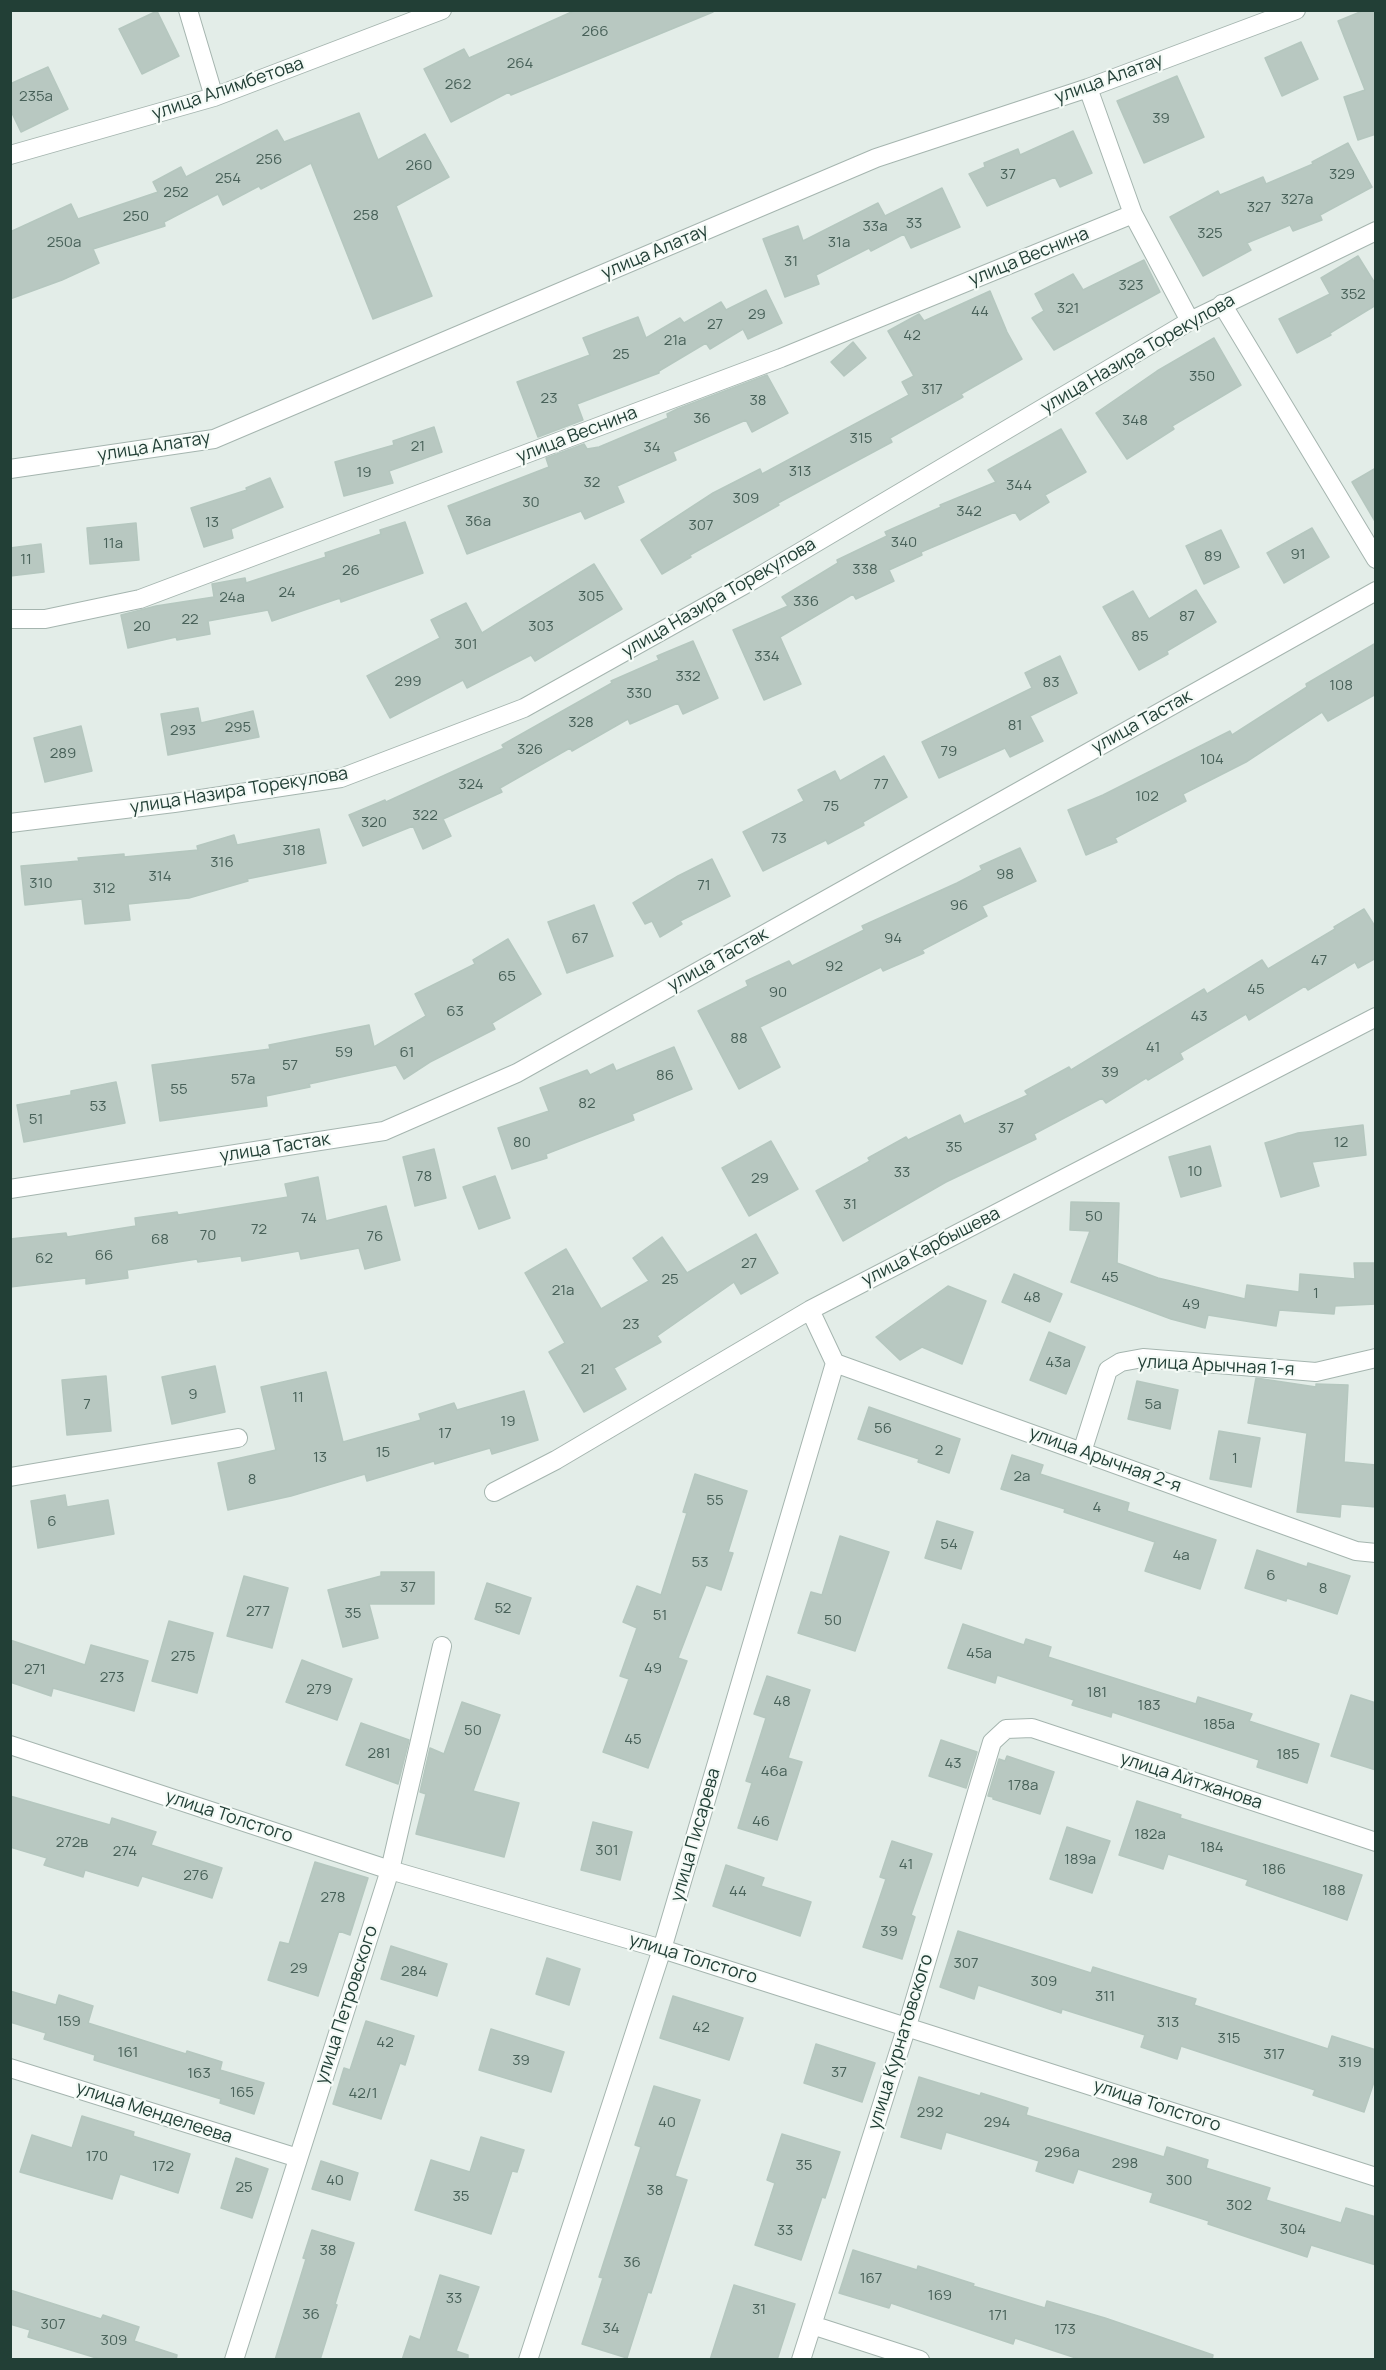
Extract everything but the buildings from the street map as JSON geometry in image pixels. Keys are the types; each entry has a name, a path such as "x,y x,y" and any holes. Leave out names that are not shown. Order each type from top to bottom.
{"street":[{"path":"188,10 214,97"},
{"name":"улица Алимбетова","path":"10,155 214,97 442,10"},
{"name":"улица Алатау","path":"10,469 214,439 876,158 1088,88 1296,10"},
{"path":"1088,88 1134,214 1190,321"},
{"name":"улица Веснина","path":"10,620 45,619 140,599 781,358 1134,214"},
{"name":"улица Назира Торекулова","path":"10,823 186,801 341,778 524,708 753,580 1190,321 1376,231"},
{"path":"1222,304 1376,559"},
{"name":"улица Тастак","path":"10,1189 384,1131 507,1077 1376,591"},
{"name":"улица Карбышева","path":"494,1492 556,1460 810,1310 1376,1017"},
{"path":"810,1310 835,1363"},
{"name":"улица Арычная 1-я","path":"1082,1452 1108,1370 1121,1362 1143,1358 1316,1372 1376,1358"},
{"name":"улица Арычная 2-я","path":"835,1363 1356,1551 1376,1553"},
{"name":"улица Писарева","path":"528,2360 662,1948 835,1363"},
{"path":"10,1477 238,1437"},
{"name":"улица Петровского","path":"234,2360 390,1870 442,1646"},
{"name":"улица Айтжанова","path":"1006,1729 1032,1728 1376,1842"},
{"name":"улица Курнатовского","path":"801,2360 907,2026 992,1742 1006,1729"},
{"name":"улица Толстого","path":"10,1745 390,1870 662,1948 1376,2177"},
{"name":"улица Менделеева","path":"10,2068 298,2158"},
{"path":"812,2325 920,2360"}]}
